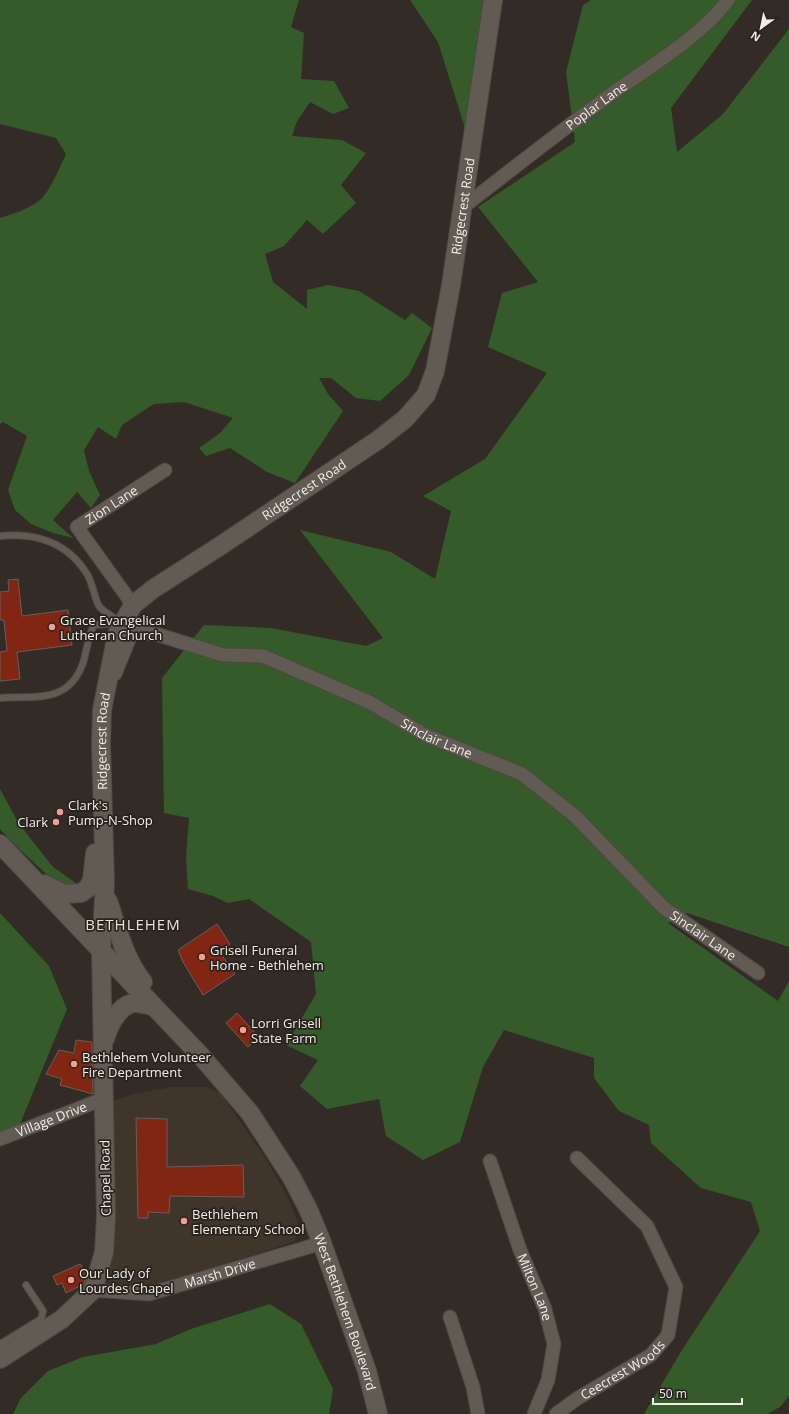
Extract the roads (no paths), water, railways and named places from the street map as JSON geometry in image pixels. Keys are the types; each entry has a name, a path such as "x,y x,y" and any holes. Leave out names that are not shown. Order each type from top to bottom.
{"main road":[{"name":"Ridgecrest Road","path":"101,949 105,894 104,795 101,744 103,704 117,634 133,605 153,589 378,440 405,419 426,395 438,358 462,208 492,0"},
{"path":"34,880 64,894 81,893 88,888 92,880 98,810 104,795"},
{"name":"West Bethlehem Boulevard","path":"0,844 201,1056 250,1113 292,1178 322,1243 368,1371 378,1414"},
{"path":"105,894 132,968 177,1021 201,1056"},
{"name":"Chapel Road","path":"93,1290 104,1252 106,1217 101,949"},
{"path":"103,1047 109,1026 117,1014 127,1005 136,1002 152,1006"},
{"path":"2,1350 62,1319 93,1290"}],"street":[{"name":"Poplar Lane","path":"462,208 571,123 681,44 718,14 728,0"},
{"name":"Zion Lane","path":"133,605 77,527 165,470"},
{"name":"Sinclair Lane","path":"103,704 130,637 139,632 159,635 223,655 263,656 371,703 425,735 522,774 575,816 664,908 758,973"},
{"name":"Village Drive","path":"0,1140 103,1099"},
{"name":"Ceecrest Woods","path":"556,1414 578,1398 651,1355 668,1335 676,1287 647,1226 577,1158"},
{"name":"Milton Lane","path":"490,1161 520,1250 545,1309 554,1344 548,1380 534,1414"},
{"name":"Marsh Drive","path":"93,1290 148,1294 322,1243"},
{"path":"450,1317 473,1387 478,1414"}],"lane":[{"path":"0,536 24,536 53,542 69,552 87,574 100,606 123,623"},
{"path":"0,698 32,698 56,694 71,683 82,664 89,634 94,624 123,623"},
{"path":"2,1350 41,1319 43,1315 43,1310 26,1285"}],"place":[{"name":"Grace Evangelical Lutheran Church","path":"52,627"},
{"name":"Clark's Pump-N-Shop","path":"60,812"},
{"name":"Clark","path":"56,822"},
{"name":"Grisell Funeral Home - Bethlehem","path":"202,957"},
{"name":"Lorri Grisell State Farm","path":"243,1030"},
{"name":"Bethlehem Volunteer Fire Department","path":"74,1064"},
{"name":"Bethlehem Elementary School","path":"184,1221"},
{"name":"Our Lady of Lourdes Chapel","path":"71,1280"}],"district":[{"name":"BETHLEHEM","path":"133,924"}]}
